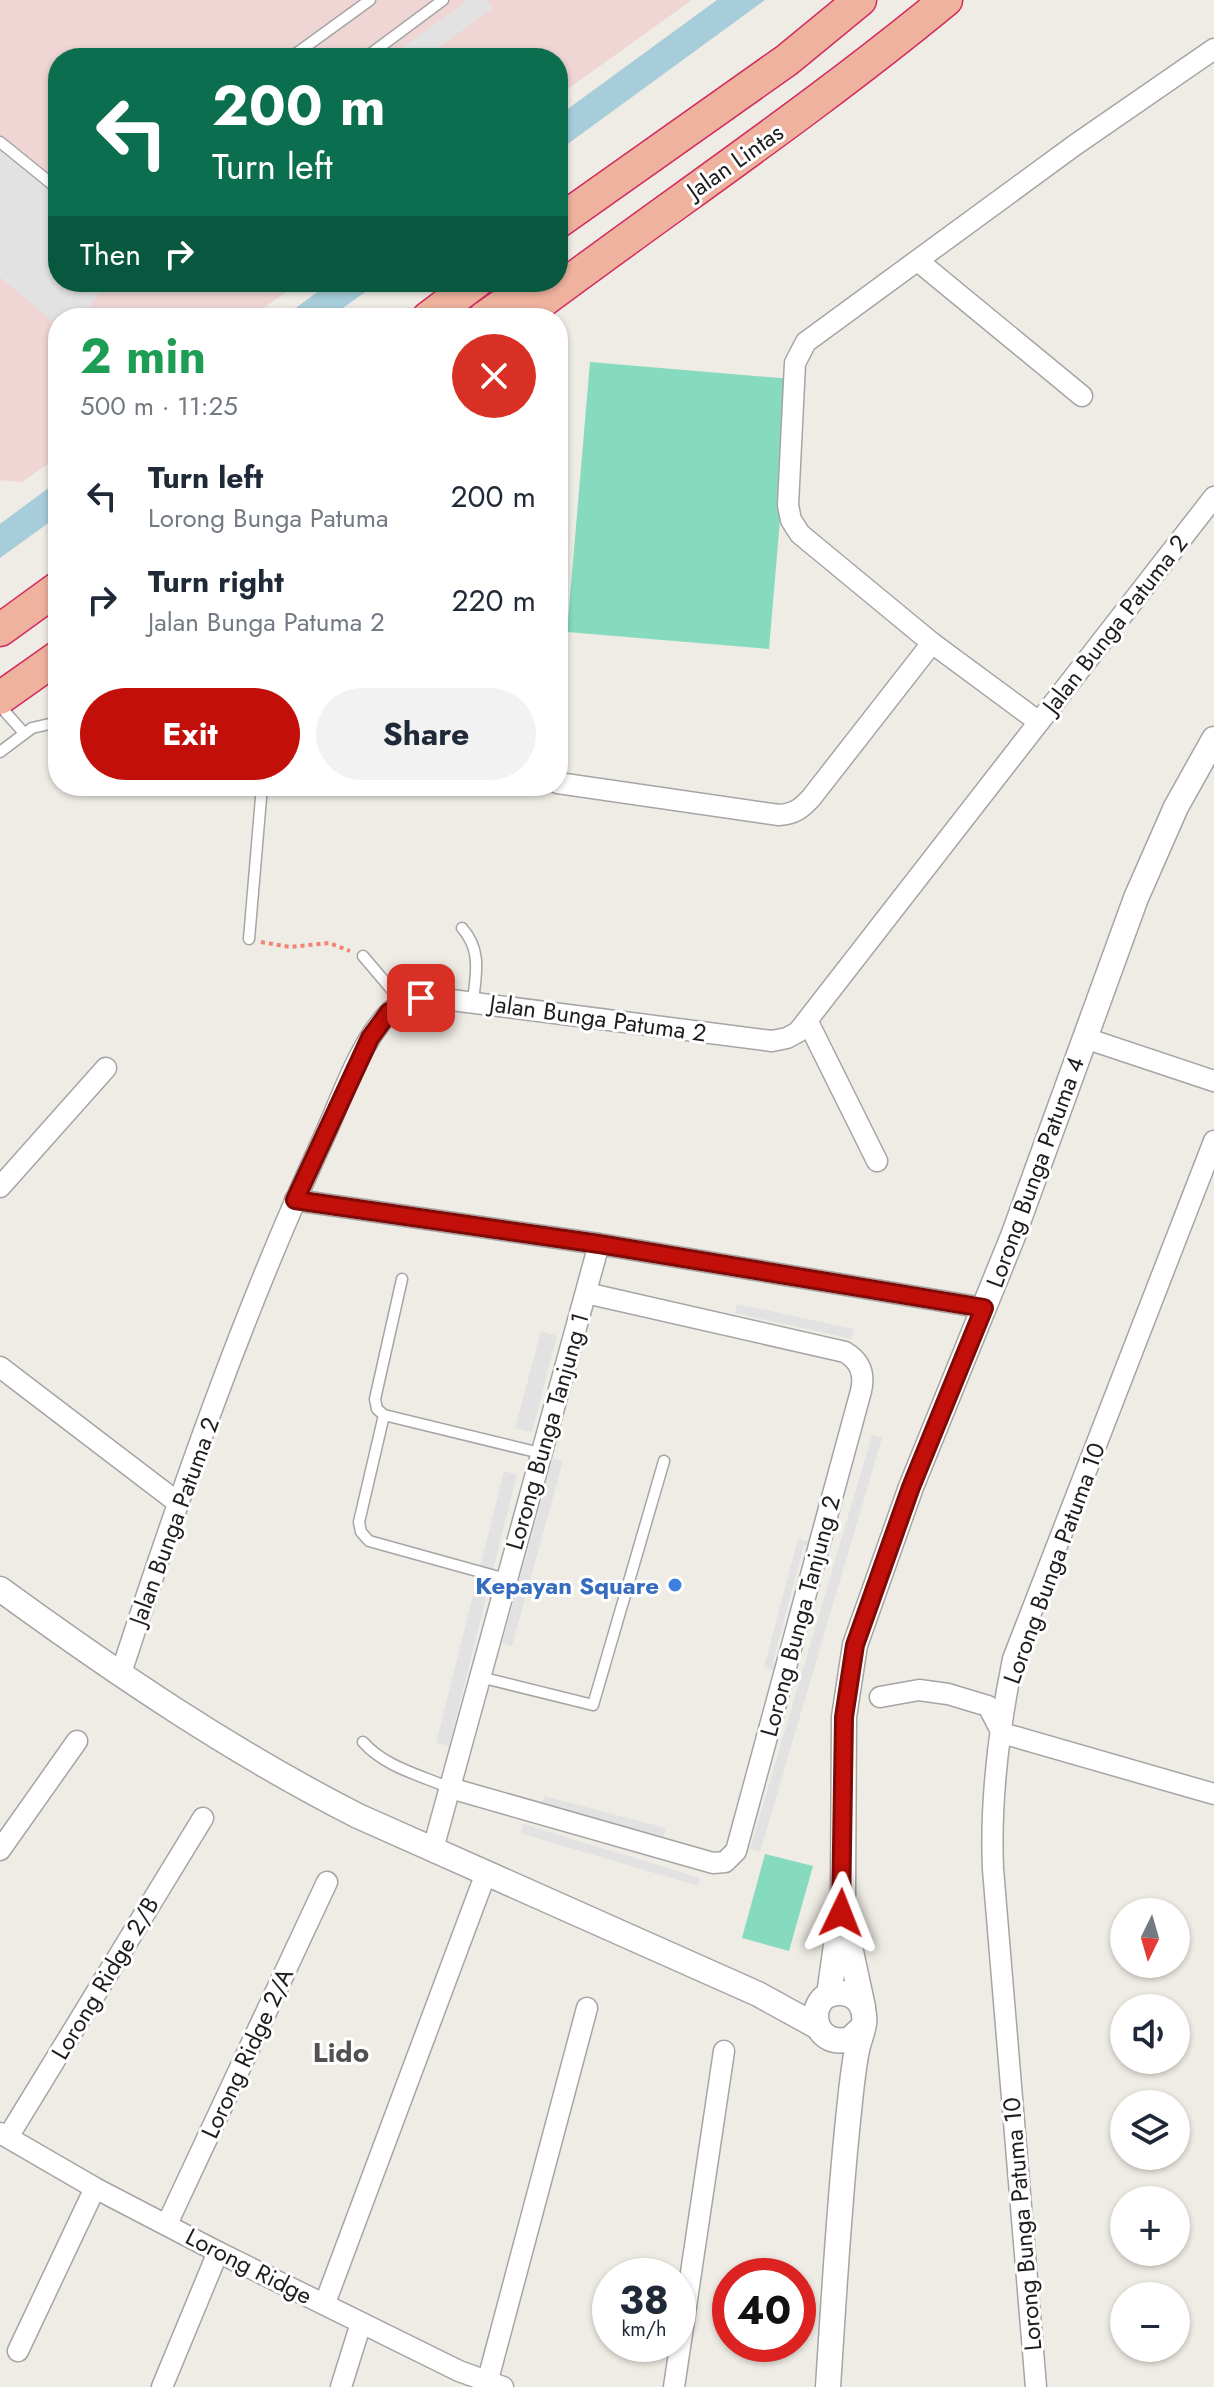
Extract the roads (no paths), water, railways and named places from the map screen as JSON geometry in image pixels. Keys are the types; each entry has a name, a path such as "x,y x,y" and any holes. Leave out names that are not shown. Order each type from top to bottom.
{"highway":[{"path":"568,215 787,60 860,0"},
{"name":"Jalan Lintas","path":"572,272 820,101 946,0"},
{"path":"442,308 463,292"},
{"path":"498,308 522,292"},
{"name":"Jalan Lintas","path":"531,308 549,292"},
{"path":"0,630 48,595"},
{"path":"0,698 48,672"}],"street":[{"path":"1039,722 932,643 800,534 791,520 788,505 795,363 806,342 1075,145 1214,49"},
{"path":"1197,62 1214,75"},
{"path":"918,261 1082,396"},
{"name":"Jalan Bunga Patuma 2","path":"121,1673 177,1502 295,1200 370,1038 389,1012 403,1003 421,998 473,1001 772,1041 787,1038 808,1022 1214,497"},
{"path":"568,784 779,815 791,814 811,798 932,643"},
{"name":"Lorong Bunga Patuma 4","path":"843,1895 844,1717 855,1645 911,1487 984,1308 1113,957 1176,807 1214,739"},
{"path":"808,1022 877,1161"},
{"path":"1085,1038 1214,1081"},
{"path":"0,1187 106,1068"},
{"name":"Lorong Bunga Patuma 10","path":"1036,2387 993,1869 993,1796 1002,1733 1013,1659 1214,1141"},
{"path":"295,1200 599,1244 984,1308"},
{"name":"Lorong Bunga Tanjung 1","path":"433,1849 599,1244"},
{"name":"Lorong Bunga Tanjung 2","path":"450,1788 713,1863 725,1862 736,1851 863,1375 856,1361 845,1352 586,1293"},
{"path":"0,1367 177,1502"},
{"path":"0,1589 222,1739 315,1794 758,1994 838,2041 850,2039 863,2017"},
{"path":"880,1697 919,1690 948,1694 988,1706 1002,1733 1214,1794"},
{"path":"0,1850 77,1741"},
{"name":"Lorong Ridge 2/B","path":"4,2135 203,1818"},
{"path":"325,2303 486,1873"},
{"name":"Lorong Ridge 2/A","path":"167,2224 327,1882"},
{"path":"843,1895 825,1998 816,2013 822,2032 838,2057 847,2125"},
{"path":"828,2387 847,2125 863,2017 849,1955 843,1895"},
{"path":"758,1994 825,1998 848,1994 863,2017"},
{"path":"492,2386 587,2008"},
{"path":"674,2387 724,2051"},
{"name":"Lorong Ridge","path":"4,2135 95,2188 218,2252 492,2386"},
{"path":"18,2351 95,2188"},
{"path":"162,2387 218,2252"},
{"path":"341,2387 361,2323"}],"lane":[{"path":"304,48 370,0"},
{"path":"378,48 443,0"},
{"path":"0,142 48,181"},
{"path":"0,706 24,733"},
{"path":"0,752 24,733 48,723"},
{"path":"249,939 261,796"},
{"path":"462,928 472,940 476,952 473,1001"},
{"path":"363,956 403,1003"},
{"path":"402,1279 375,1399 377,1409 384,1415 540,1453"},
{"path":"384,1415 359,1522 365,1537 369,1541 506,1579"},
{"path":"480,1677 593,1705 664,1461"},
{"path":"363,1742 386,1761 450,1788"}],"water":[{"path":"717,0 765,0 568,144 568,109"},
{"path":"317,292 365,292 343,308 296,308"},
{"path":"48,488 48,523 0,558 0,524"}],"place":[{"name":"Kepayan Square","path":"675,1585"}],"district":[{"name":"Lido","path":"341,2052"}]}
